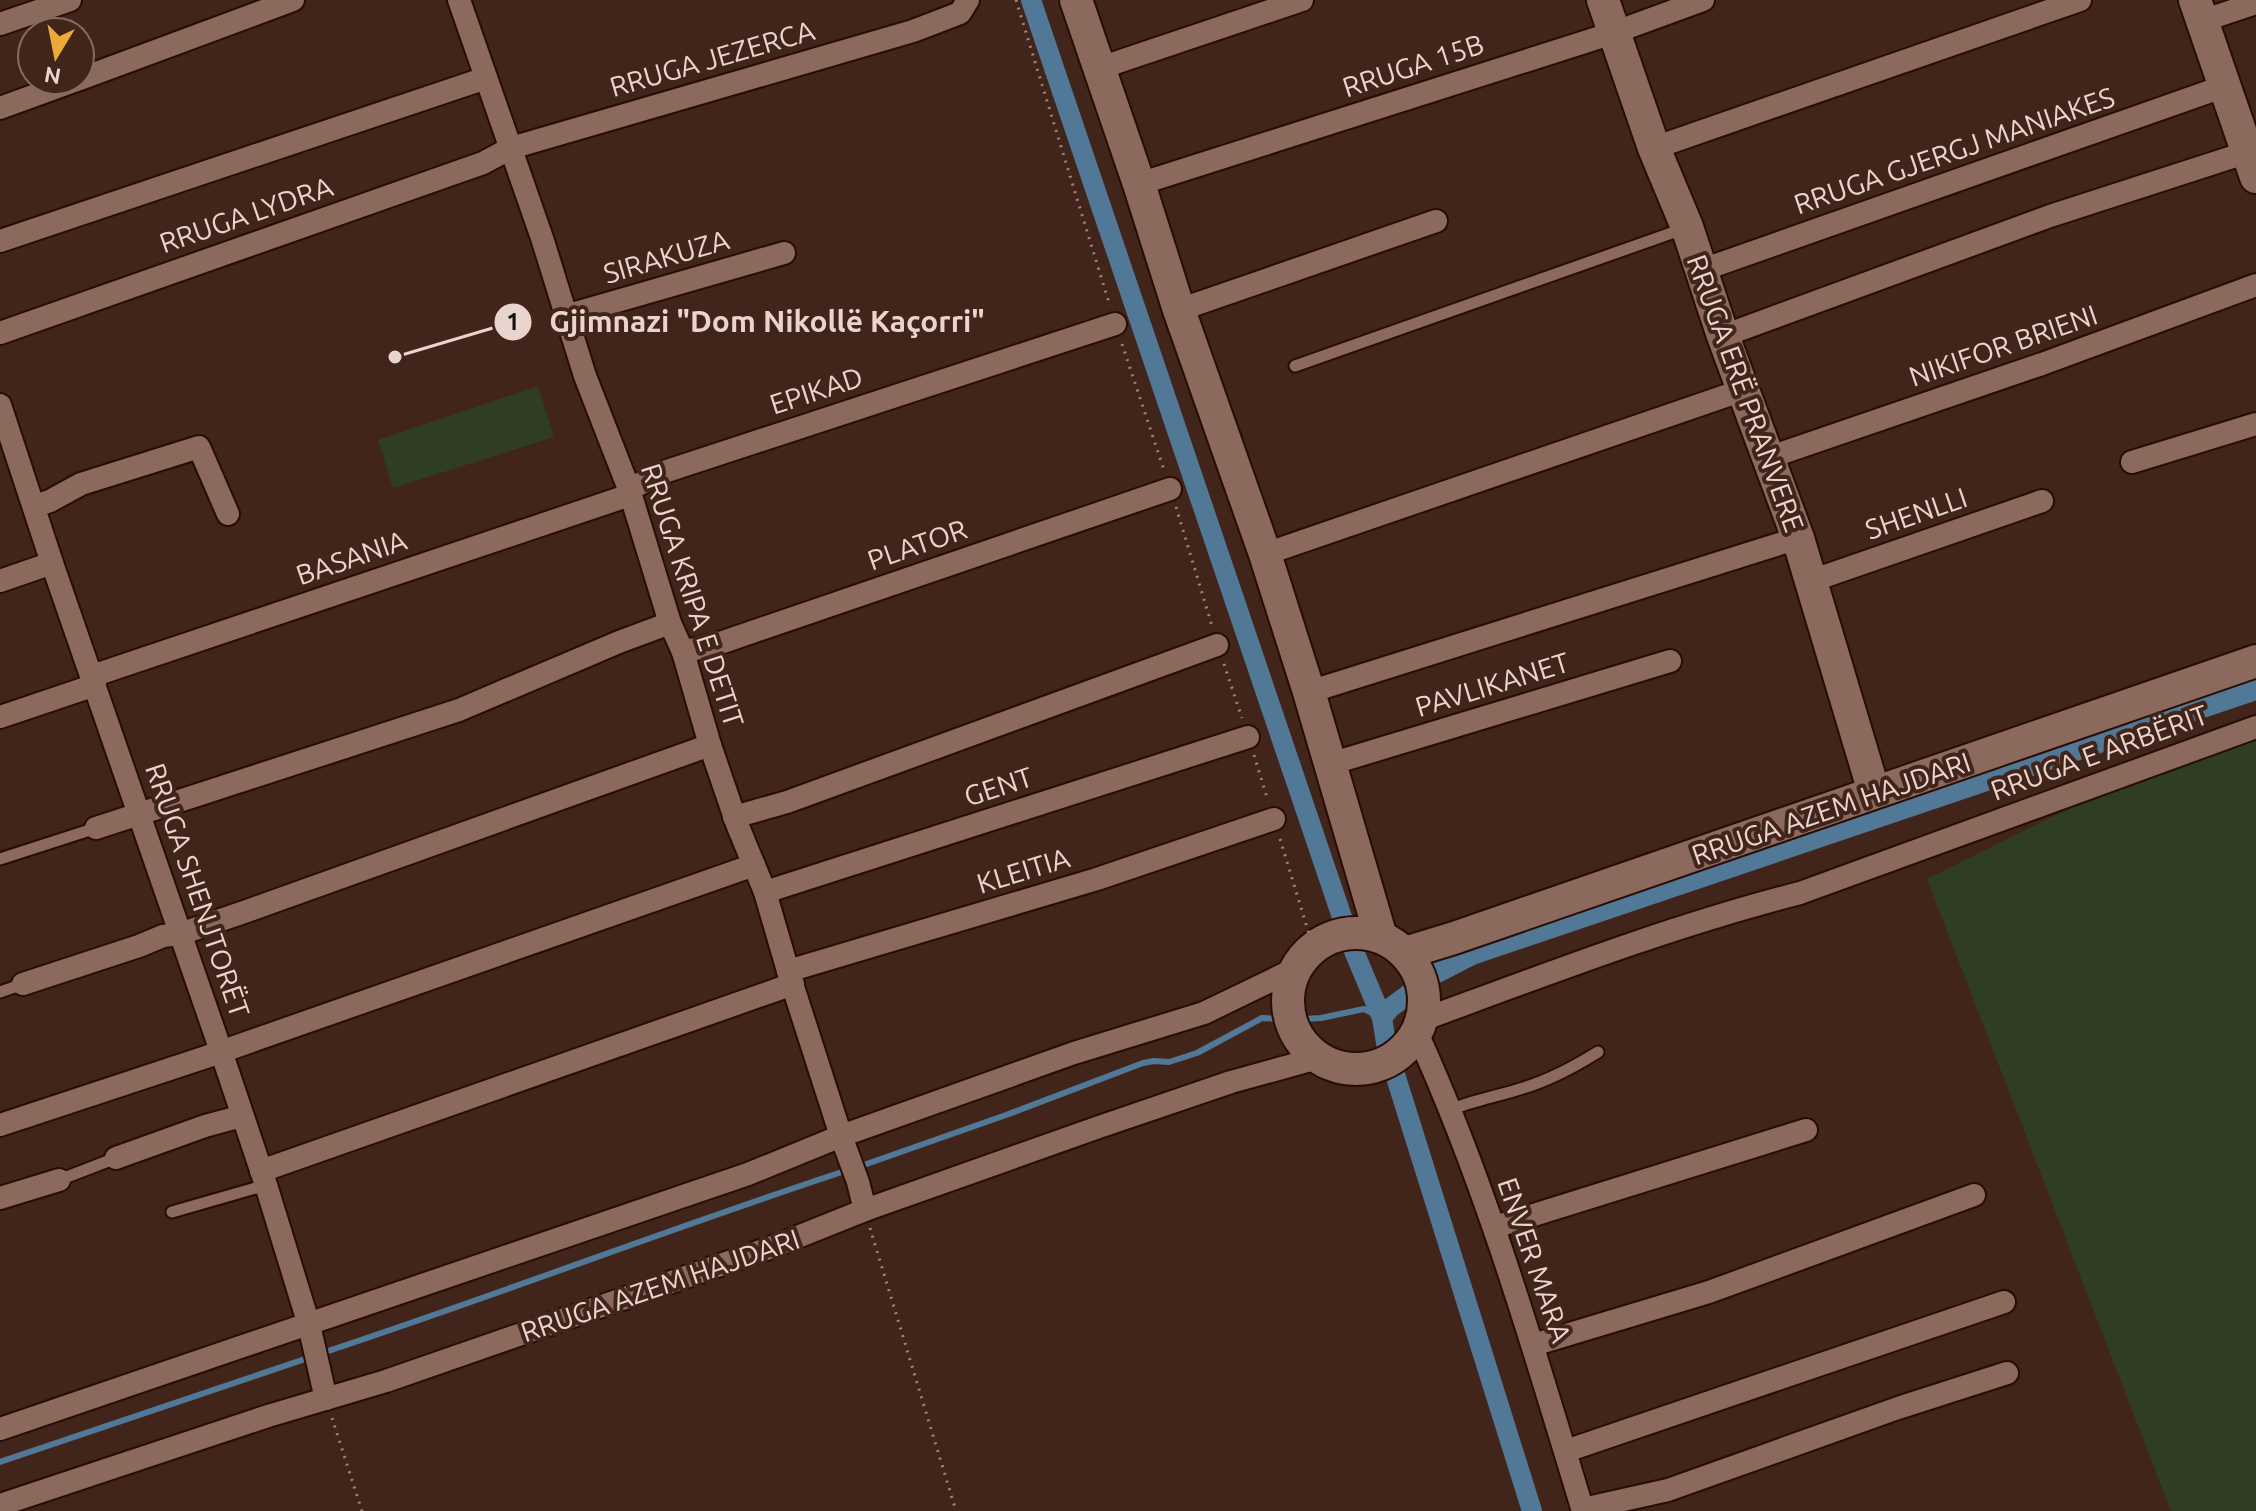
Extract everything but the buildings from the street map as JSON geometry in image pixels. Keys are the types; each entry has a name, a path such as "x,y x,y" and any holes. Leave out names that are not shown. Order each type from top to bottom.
{"street":[{"path":"0,24 70,0"},
{"path":"96,72 293,0"},
{"name":"RRUGA KRIPA E DETIT","path":"459,0 542,238 585,376 630,492 734,817 765,892 865,1210"},
{"name":"RRUGA JEZERCA","path":"511,148 913,31 960,13 968,0"},
{"path":"1100,68 1302,0"},
{"name":"RRUGA ERË PRANVERE","path":"1603,0 1654,148 1687,227 1723,336 1798,538 1874,792"},
{"name":"RRUGA 15B","path":"1139,184 1613,33 1703,0"},
{"path":"1654,148 2080,0"},
{"path":"1084,2 1100,68 1179,310 1265,554 1330,764 1393,945 1421,977 1424,991 1420,1026 1399,1055 1387,1063 1359,1070 1345,1069 1318,1058 1298,1038 1292,1025 1287,997 1295,969"},
{"path":"1723,336 2050,216 2250,149 2199,10 2256,3"},
{"path":"0,241 486,78"},
{"name":"RRUGA GJERGJ MANIAKES","path":"1702,270 2225,86"},
{"path":"0,108 32,96"},
{"name":"RRUGA LYDRA","path":"0,333 483,163 511,148"},
{"path":"1179,310 1436,221"},
{"name":"SIRAKUZA","path":"565,316 784,253"},
{"name":"NIKIFOR BRIENI","path":"1770,457 2042,364 2256,285"},
{"name":"EPIKAD","path":"630,492 667,471 1115,324"},
{"path":"1265,554 1743,390"},
{"name":"RRUGA SHENJTORËT","path":"0,405 5,435 35,506 263,1178 312,1335 326,1399"},
{"path":"2132,462 2256,424"},
{"path":"35,506 81,484 199,447 228,514"},
{"name":"PLATOR","path":"683,652 723,642 1170,489"},
{"name":"BASANIA","path":"0,717 630,492"},
{"name":"SHENLLI","path":"1811,581 2042,501"},
{"path":"1309,692 1798,538"},
{"path":"0,581 52,563"},
{"path":"96,828 459,710 670,623"},
{"path":"734,817 787,802 1217,645"},
{"name":"PAVLIKANET","path":"1330,764 1670,661"},
{"name":"RRUGA AZEM HAJDARI","path":"0,1429 312,1335 748,1174 841,1136 1074,1053 1204,1013 1295,969 1313,947 1339,935 1353,932 1393,945 1454,938 2256,661"},
{"name":"RRUGA E ARBËRIT","path":"1420,1026 1674,930 1800,893 2256,727"},
{"name":"GENT","path":"765,892 1248,737"},
{"path":"23,984 163,936 180,934 710,745"},
{"name":"KLEITIA","path":"263,1178 791,978 1274,819"},
{"path":"0,1125 754,865"},
{"name":"ENVER MARA","path":"1420,1026 1495,1227 1583,1510"},
{"name":"RRUGA AZEM HAJDARI","path":"0,1505 326,1399 775,1246 865,1210 1201,1092 1318,1058"},
{"path":"116,1158 242,1116"},
{"path":"1495,1227 1806,1130"},
{"path":"0,1198 59,1180"},
{"path":"1533,1345 1709,1292 1974,1195"},
{"path":"1566,1451 2004,1302"},
{"path":"1583,1510 1668,1490 1898,1408 2007,1373"}],"lane":[{"path":"1295,366 1687,227"},
{"path":"0,859 96,828"},
{"path":"0,992 23,984"},
{"path":"1450,1110 1472,1101 1526,1088 1569,1070 1598,1052"},
{"path":"59,1180 116,1158"},
{"path":"172,1212 263,1178"}],"path":[{"path":"865,1210 956,1511"},
{"path":"326,1399 362,1511"}],"green space":[{"path":"538,386 554,437 393,488 378,440"},
{"path":"2256,715 2256,1511 2171,1511 1927,879"}],"waterway":[{"path":"1031,0 1344,923"},
{"path":"1431,976 1472,955 2256,690"},
{"path":"1351,944 1382,1018 1387,1049"},
{"path":"1382,1018 1413,991"},
{"path":"1303,1019 1364,1009 1382,1018"},
{"path":"858,1167 1143,1063 1169,1062 1197,1053 1262,1018 1283,1019"},
{"path":"1394,1071 1532,1511"},
{"path":"322,1353 848,1170"},
{"path":"0,1462 311,1357"}],"place":[{"name":"Gjimnazi \"Dom Nikollë Kaçorri\"","path":"395,357"}]}
